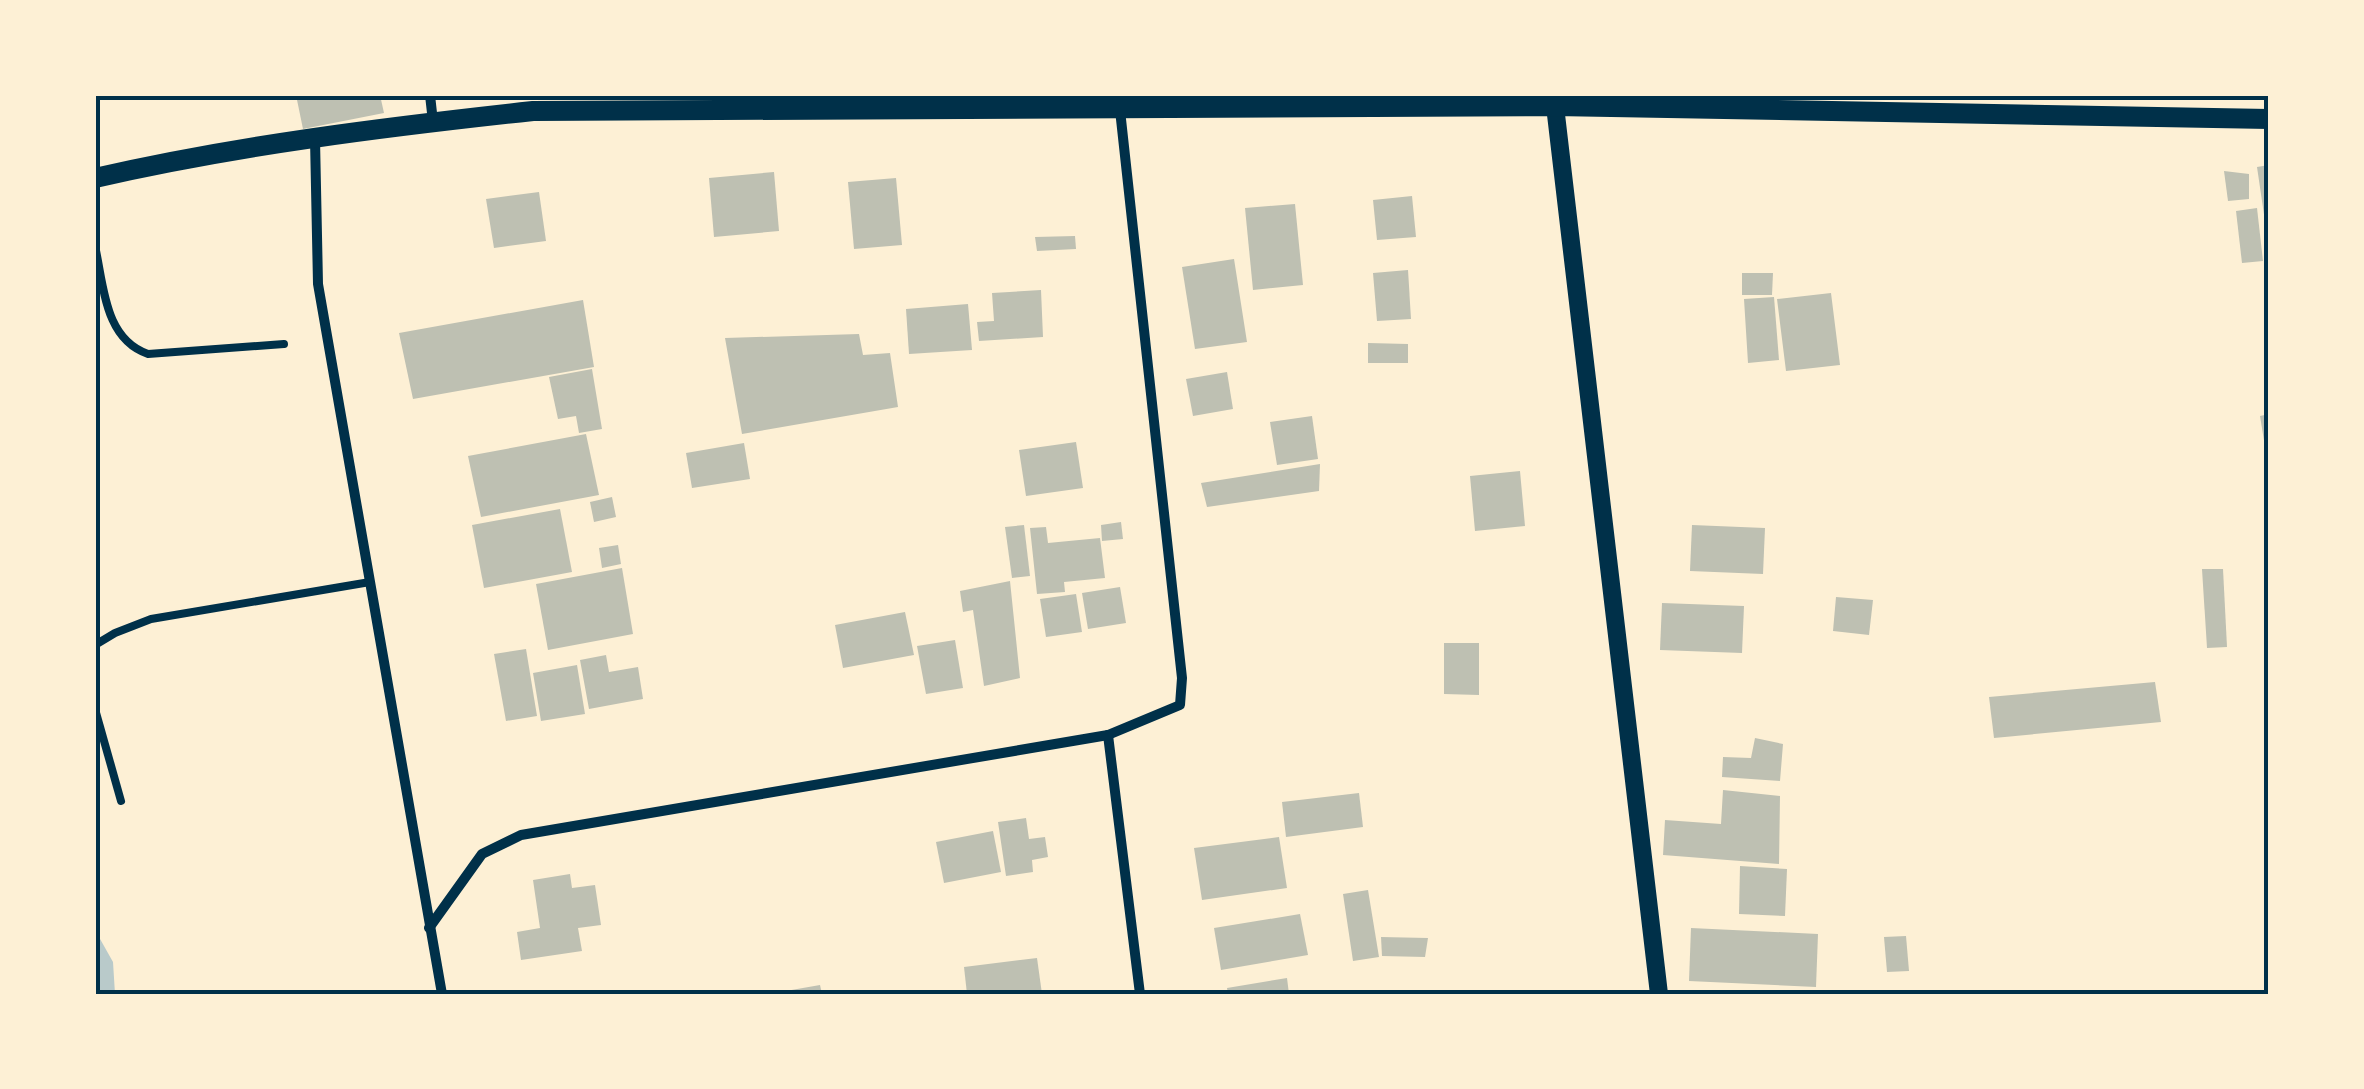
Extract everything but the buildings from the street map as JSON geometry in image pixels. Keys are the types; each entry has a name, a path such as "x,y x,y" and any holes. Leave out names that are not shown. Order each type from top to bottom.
{"main road":[{"path":"95,178 174,160 432,122 649,103 914,102 1120,110 1554,100 2269,119"}],"street":[{"path":"430,95 432,122"},
{"path":"1554,100 1660,994"},
{"path":"429,928 482,854 521,835 1108,735 1180,705 1182,678 1120,110"},
{"path":"315,139 318,284 442,994"},
{"path":"1108,735 1140,994"}],"lane":[{"path":"95,246 110,317 131,348 148,354 284,344"},
{"path":"95,646 115,633 151,619 370,582"},
{"path":"95,709 121,801"}],"shaded area":[{"path":"95,930 113,962 115,994 95,994"}]}
